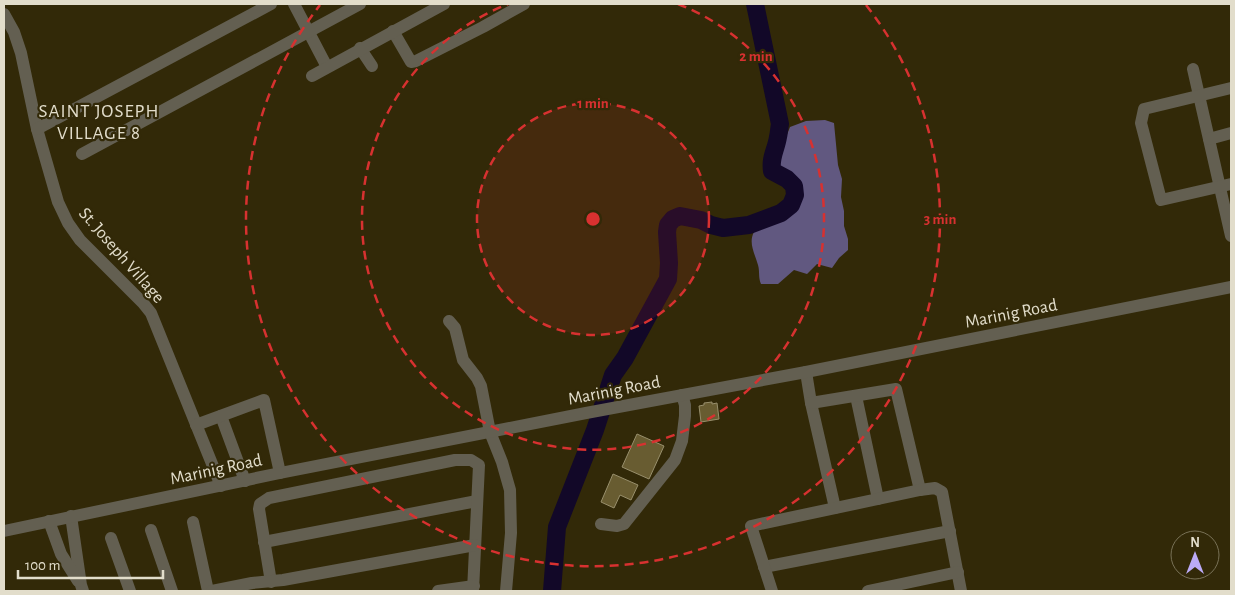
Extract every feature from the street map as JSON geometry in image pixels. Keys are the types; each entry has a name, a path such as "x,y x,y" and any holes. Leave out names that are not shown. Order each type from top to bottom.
{"street":[{"path":"37,129 271,4"},
{"path":"294,4 327,67"},
{"path":"82,154 360,4"},
{"path":"312,76 360,48 444,4"},
{"path":"393,31 411,62 416,61 524,4"},
{"name":"St. Joseph Village","path":"4,14 14,32 21,54 37,129 58,202 68,224 80,240 151,313 221,486"},
{"path":"360,48 372,66"},
{"path":"1193,69 1209,139 1226,185 1231,234"},
{"path":"1226,185 1161,200 1141,123 1144,109 1231,88"},
{"path":"1209,139 1231,133"},
{"name":"Marinig Road","path":"4,530 490,432 806,372 1231,287"},
{"path":"449,321 455,328 463,360 481,386 490,432 502,462 510,490 511,533 506,591"},
{"path":"806,372 811,403 835,508"},
{"path":"811,403 896,389 920,490"},
{"path":"601,524 617,526 624,524 675,460 682,441 684,425 685,405 682,395"},
{"path":"856,396 878,499"},
{"path":"196,425 264,400 280,474"},
{"path":"221,416 245,481"},
{"path":"280,584 264,542 259,509 260,504 269,498 455,460 471,460 479,465 473,588 438,591"},
{"path":"772,591 751,526 935,488 942,492 962,591"},
{"path":"264,542 477,501"},
{"path":"71,516 82,588"},
{"path":"49,521 61,554 82,588"},
{"path":"193,522 210,591 252,583 280,584 475,545"},
{"path":"151,530 172,591"},
{"path":"764,567 950,531"},
{"path":"112,538 130,591"},
{"path":"868,591 958,572"}],"shaded area":[{"path":"825,120 834,123 838,165 842,179 841,197 848,250 832,268 817,264 807,274 794,270 778,284 761,284 752,236 757,229 764,225 786,219 797,205 802,194 800,181 779,168 776,163 790,127 806,121"}],"building":[{"path":"712,402 712,404 717,403 719,419 701,422 699,406"},
{"path":"637,434 664,446 649,479 622,467"},
{"path":"613,474 638,485 631,500 620,495 614,508 601,502"}],"waterway":[{"path":"552,591 557,527 595,430 613,375 625,358 668,279 668,225 673,219 680,216 701,220 723,228 749,225 781,213 791,205 795,195 794,186 787,179 772,171 772,158 780,124 755,4"}],"district":[{"name":"SAINT JOSEPH VILLAGE 8","path":"99,121"}]}
